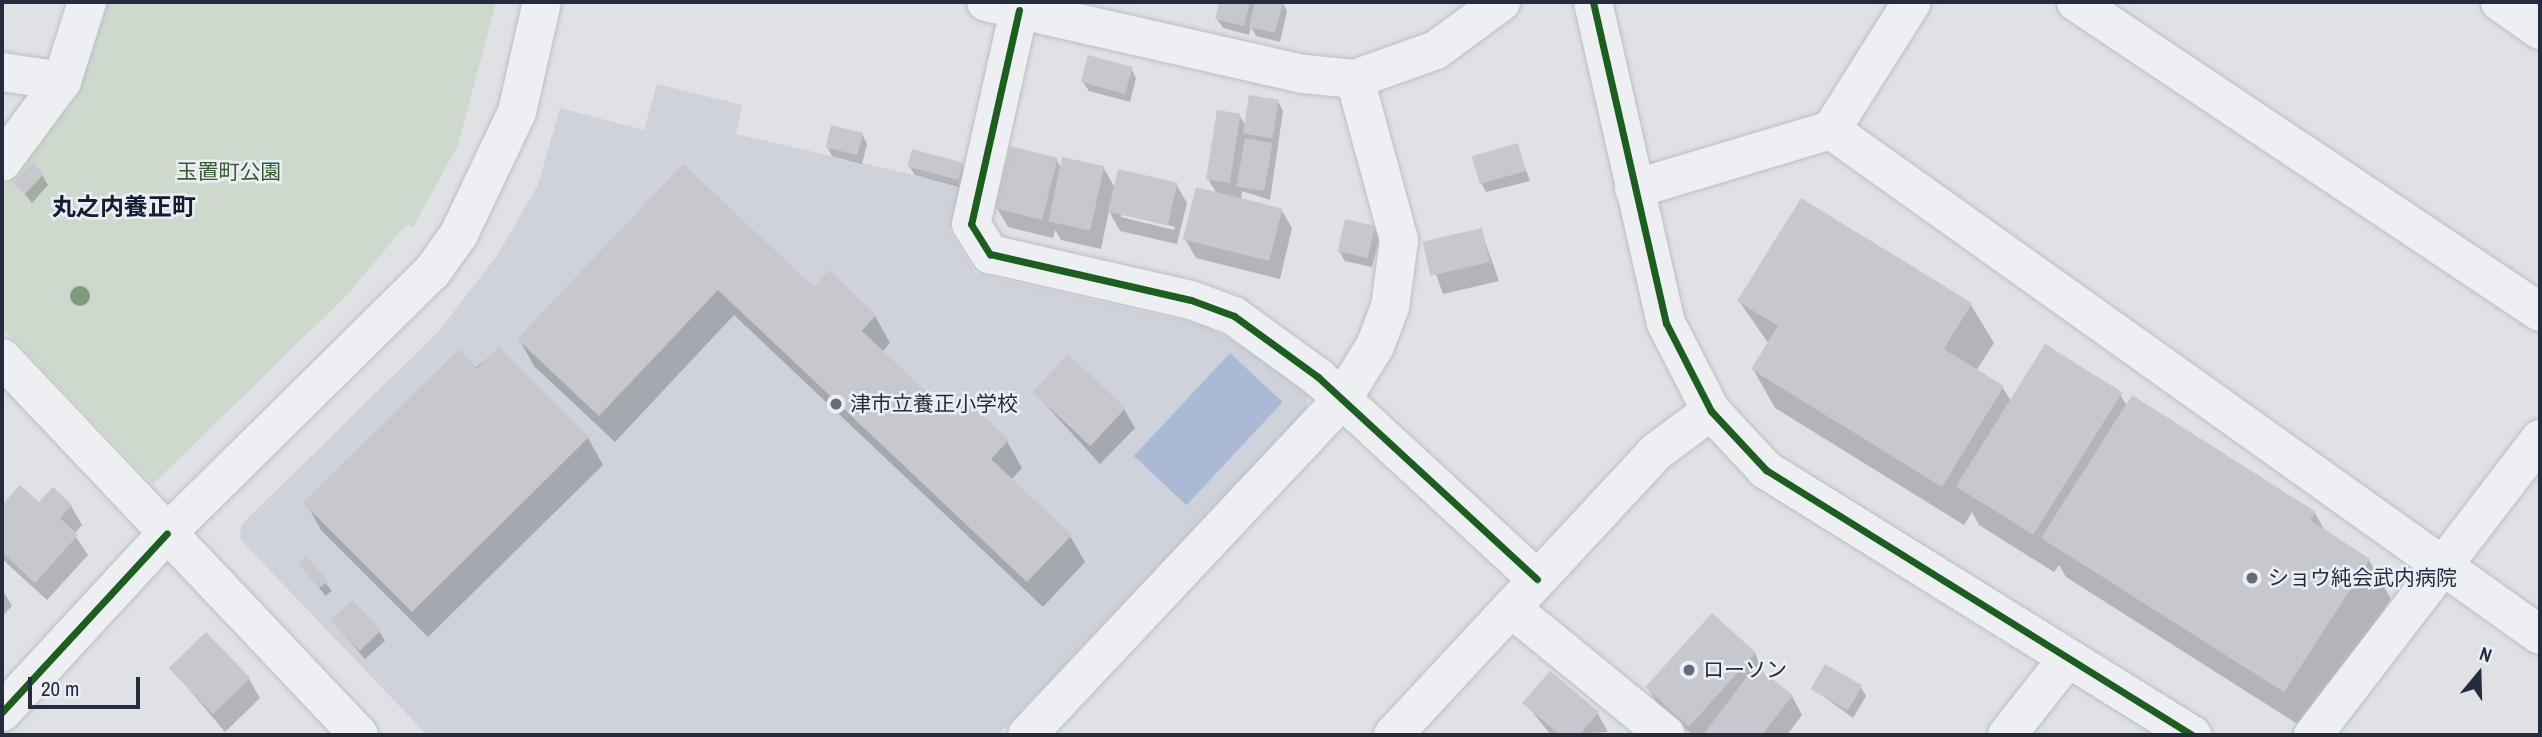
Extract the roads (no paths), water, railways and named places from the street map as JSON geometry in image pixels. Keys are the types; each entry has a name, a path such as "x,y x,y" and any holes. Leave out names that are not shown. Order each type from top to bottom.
{"street":[{"path":"2,162 62,81 87,2"},
{"path":"2,712 167,533 410,301 439,263 517,112 542,2"},
{"path":"1501,2 1436,50 1355,79 1304,74 1003,6 971,224 990,254 1234,316 1275,341 1537,579"},
{"path":"1593,2 1666,323 1711,411 1766,470 2192,735"},
{"path":"1634,189 1831,130 1912,2"},
{"path":"2076,2 2540,312"},
{"path":"2500,2 2540,30"},
{"path":"2,72 62,81"},
{"path":"1027,735 1341,401 1376,346 1390,307 1398,240 1355,79"},
{"path":"1831,130 2445,563 2540,635"},
{"path":"2,358 359,735"},
{"path":"1393,735 1656,452 1711,411"},
{"path":"2313,735 2540,439"},
{"path":"1511,608 1666,735"},
{"path":"2007,735 2067,659"}],"water":[{"path":"1230,353 1283,402 1186,505 1134,456"}],"place":[{"name":"津市立養正小学校","path":"836,404"},
{"name":"ショウ純会武内病院","path":"2252,578"},
{"name":"ローソン","path":"1689,670"}],"district":[{"name":"丸之内養正町","path":"124,207"}],"park label":[{"name":"玉置町公園","path":"229,172"}]}
